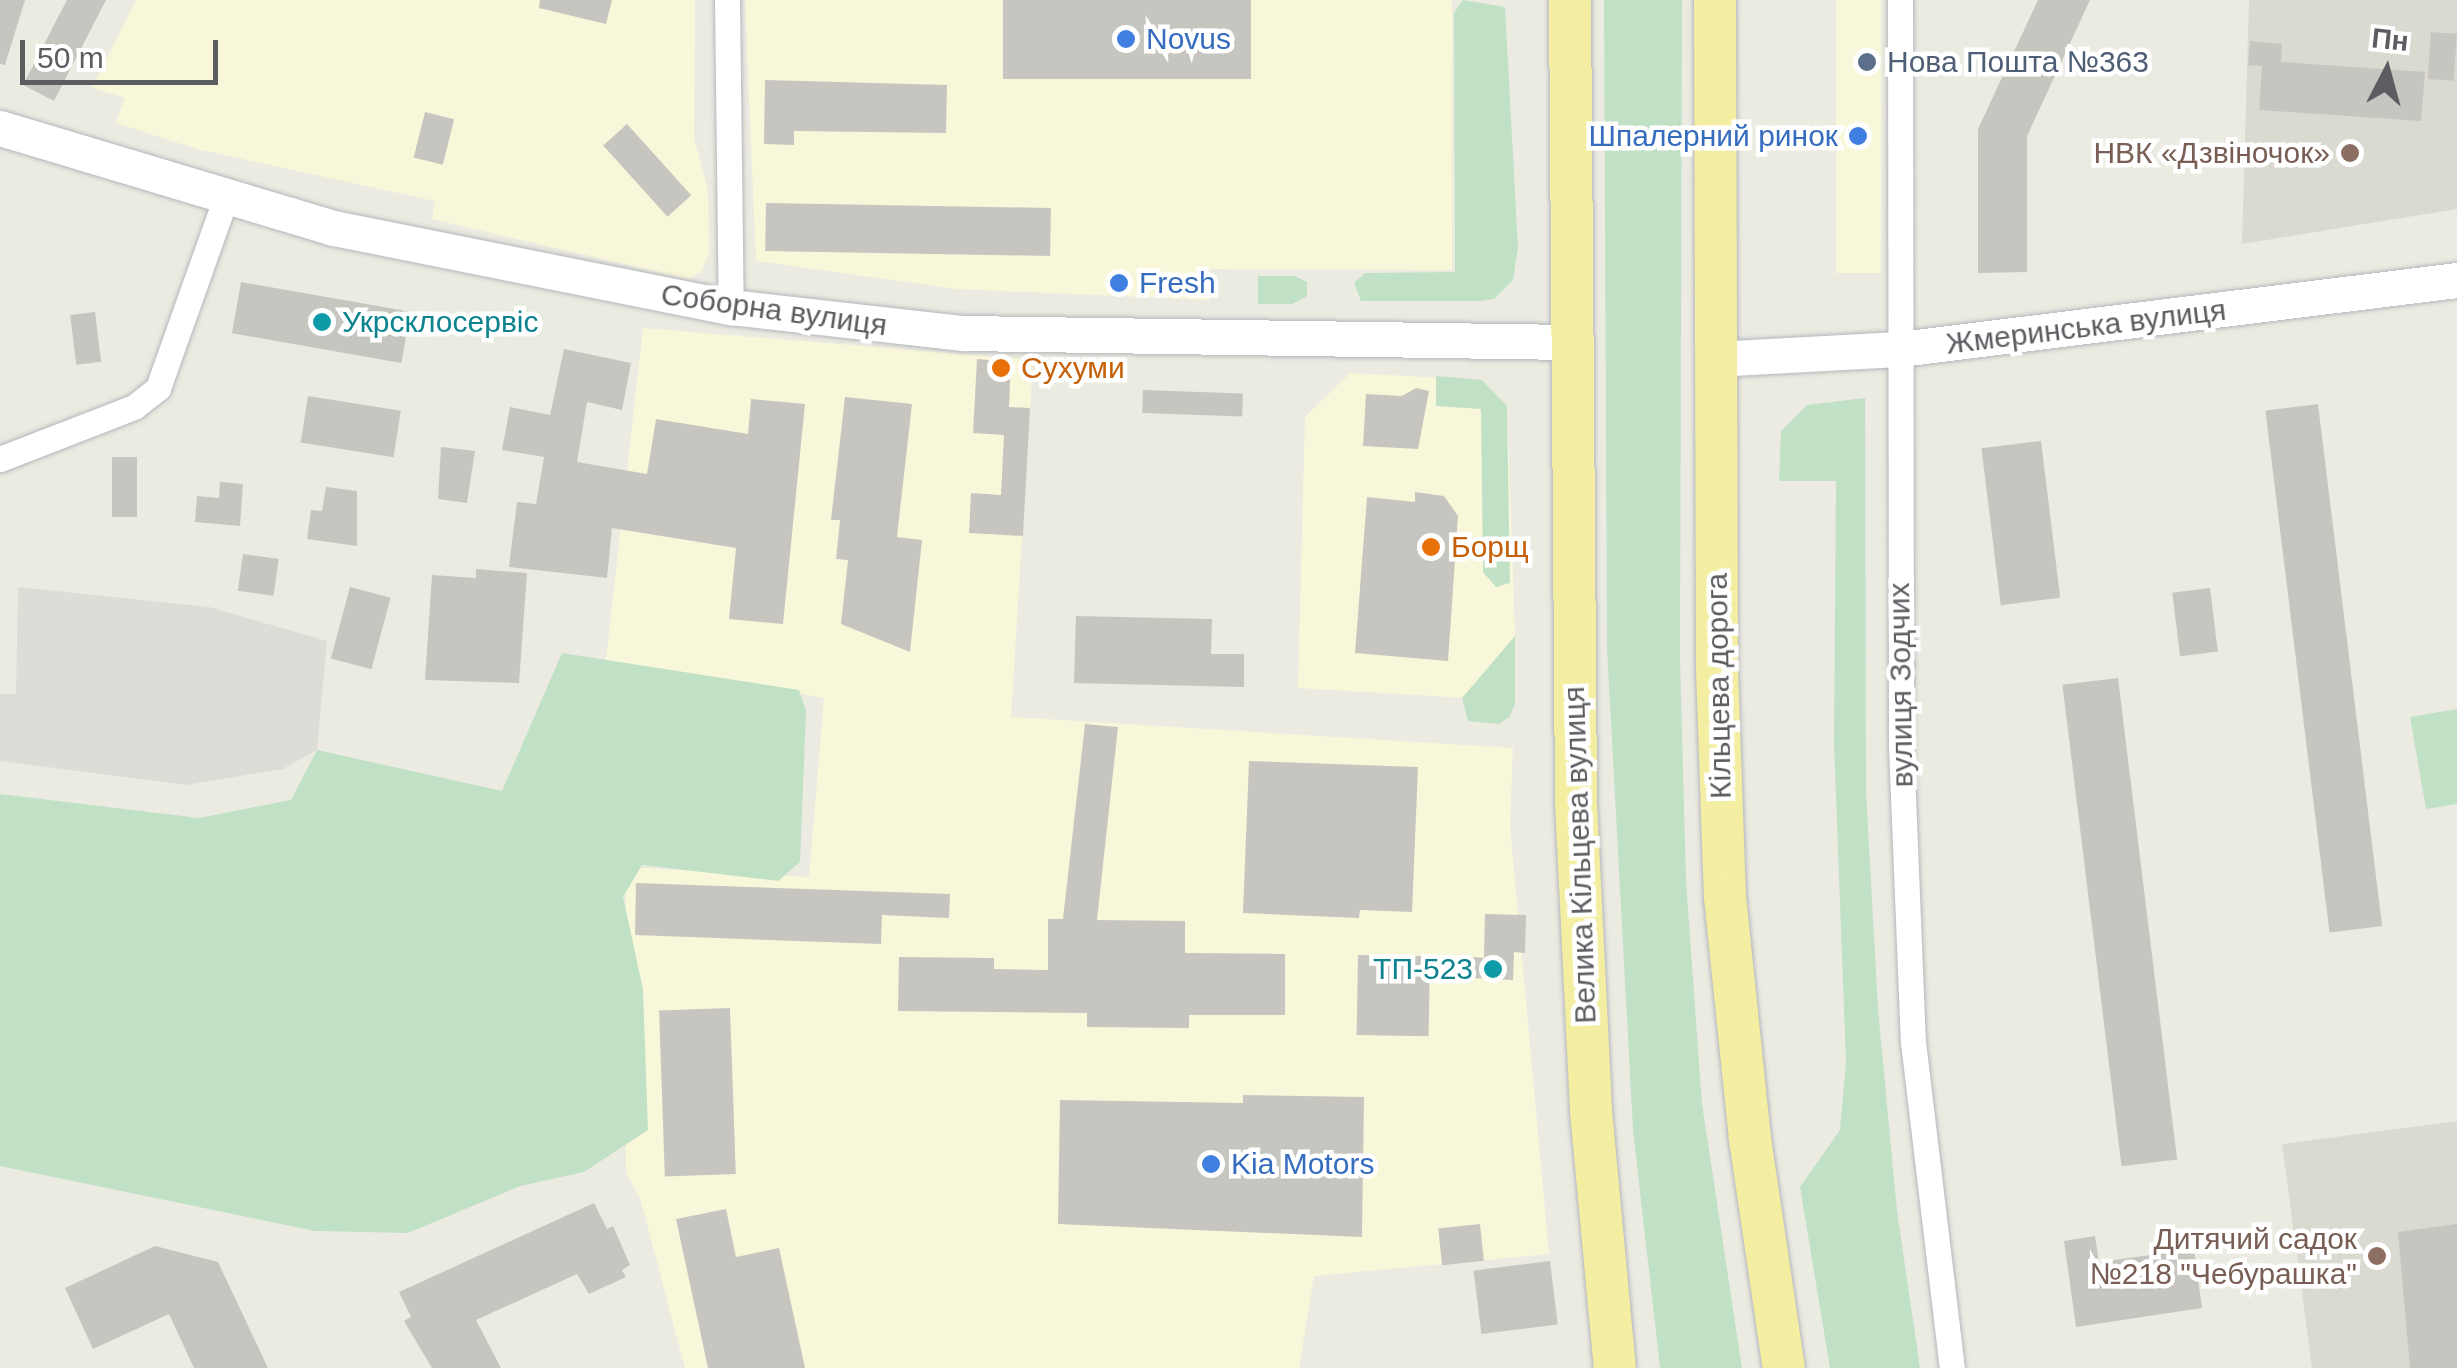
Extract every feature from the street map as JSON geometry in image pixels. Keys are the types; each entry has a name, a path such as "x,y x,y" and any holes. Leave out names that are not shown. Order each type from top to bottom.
{"highway":[{"name":"Велика Кільцева вулиця","path":"1570,0 1568,342 1582,963 1615,1368"},
{"name":"Кільцева дорога","path":"1715,0 1714,360 1725,897 1784,1368"}],"main road":[{"name":"Соборна вулиця","path":"0,128 225,200 486,263 732,307 964,334 1568,342"},
{"name":"Жмеринська вулиця","path":"1714,360 1900,349 2457,280"}],"street":[{"path":"726,0 732,307"},
{"name":"вулиця Зодчих","path":"1900,0 1898,637 1914,1042 1952,1368"},
{"path":"0,458 134,407 158,388 225,200"}],"shaded area":[{"path":"136,0 695,0 694,138 708,191 709,254 702,271 688,279 432,219 435,201 197,149 116,123 125,98 92,88"},
{"path":"745,0 1452,0 1452,270 1209,269 1210,300 957,289 756,261"},
{"name":"Шпалерний ринок","path":"1836,0 1881,0 1881,273 1836,273"},
{"name":"НВК «Дзвіночок»","path":"2249,0 2457,0 2457,209 2242,244"},
{"path":"643,328 1033,360 1011,717 1513,748 1510,826 1549,1254 1314,1276 1299,1368 685,1368 640,1198 626,1172 626,867 809,877 824,698 606,660"},
{"path":"1350,373 1482,380 1507,406 1515,636 1467,698 1298,688 1305,417"},
{"path":"18,587 209,607 327,641 317,750 283,769 187,785 0,761 0,694 16,694"},
{"name":"Дитячий садок №218 \"Чебурашка\"","path":"2457,1121 2457,1368 2312,1368 2282,1144"}],"green space":[{"path":"1463,0 1505,7 1518,248 1513,280 1494,299 1480,301 1361,301 1354,283 1365,273 1455,272 1454,13"},
{"path":"1604,0 1682,0 1680,660 1686,880 1702,1104 1742,1368 1660,1368 1633,1130 1607,648"},
{"path":"1258,276 1295,276 1307,282 1307,296 1292,304 1258,304"},
{"path":"1436,376 1482,380 1507,406 1510,583 1496,587 1483,572 1481,409 1436,406"},
{"path":"1865,398 1866,791 1878,1009 1897,1211 1920,1368 1830,1368 1800,1187 1840,1130 1846,1062 1834,744 1836,481 1779,481 1781,431 1807,405"},
{"path":"1515,636 1515,705 1509,717 1499,724 1468,721 1462,698"},
{"path":"562,653 799,690 806,711 800,862 778,881 642,865 623,897 643,989 648,1130 584,1172 520,1186 408,1233 315,1231 0,1166 0,794 199,818 291,800 317,750 502,791"},
{"path":"2457,709 2457,804 2426,809 2410,717"}],"building":[{"path":"0,0 25,0 5,65 0,64"},
{"path":"67,0 106,0 54,101 23,85"},
{"path":"540,0 612,0 606,24 539,8"},
{"name":"Novus","path":"1003,0 1251,0 1251,79 1003,79"},
{"path":"2038,0 2090,0 2027,136 2027,272 1978,273 1978,129"},
{"path":"2431,32 2457,34 2454,81 2428,79"},
{"path":"2250,41 2282,44 2281,62 2425,72 2421,121 2259,110 2262,66 2248,65"},
{"path":"765,80 947,85 946,133 794,131 794,145 764,144"},
{"path":"425,112 454,119 443,165 414,158"},
{"path":"627,124 691,195 667,217 603,145"},
{"path":"766,203 1051,208 1050,256 765,251"},
{"name":"Укрсклосервіс","path":"241,282 410,312 401,363 232,333"},
{"path":"95,312 101,362 76,365 70,315"},
{"path":"564,349 631,363 622,410 587,402 577,462 647,474 656,419 748,434 751,399 805,404 783,624 729,619 736,548 612,528 607,578 509,567 517,502 536,504 544,457 502,450 510,407 550,415"},
{"path":"977,359 1011,362 1009,407 1030,408 1023,536 969,533 971,493 1001,495 1004,435 973,433"},
{"path":"1416,388 1429,391 1418,449 1363,446 1366,394 1402,396"},
{"path":"1143,390 1243,393 1242,416 1142,413"},
{"path":"308,396 401,411 393,457 301,442"},
{"path":"845,397 912,404 897,537 922,540 910,652 841,624 848,560 836,559 840,520 831,520"},
{"path":"2318,404 2382,926 2329,933 2265,410"},
{"path":"2041,441 2060,598 2001,605 1981,448"},
{"path":"441,447 475,451 467,503 438,499"},
{"path":"112,457 137,457 137,517 112,517"},
{"path":"220,482 243,484 240,526 195,522 197,496 219,498"},
{"path":"326,487 357,491 357,546 307,539 311,510 322,511"},
{"path":"1415,492 1444,496 1458,516 1448,661 1355,653 1367,497 1415,502"},
{"path":"243,554 279,559 274,596 238,591"},
{"path":"476,569 527,573 519,683 425,680 432,575 476,578"},
{"path":"350,587 391,598 371,669 331,658"},
{"path":"2210,588 2218,652 2180,656 2172,593"},
{"path":"1076,616 1212,619 1211,654 1244,654 1244,687 1074,683"},
{"path":"2118,678 2177,1159 2122,1166 2062,685"},
{"path":"1085,724 1118,727 1097,920 1185,921 1185,953 1285,954 1285,1015 1189,1015 1189,1028 1087,1027 1087,1013 898,1011 899,957 994,958 994,969 1048,970 1048,919 1063,919"},
{"path":"1249,761 1418,767 1412,912 1360,910 1359,918 1243,913"},
{"path":"636,883 950,894 949,918 882,915 881,944 635,935"},
{"path":"1485,914 1526,915 1525,953 1514,952 1513,980 1473,978 1473,957 1484,958"},
{"path":"1358,955 1430,956 1429,1036 1357,1035"},
{"path":"730,1008 736,1174 665,1176 659,1010"},
{"name":"Kia Motors","path":"1243,1095 1364,1097 1362,1237 1058,1224 1060,1100 1243,1103"},
{"path":"594,1203 607,1229 613,1226 630,1265 622,1270 626,1277 589,1294 577,1274 476,1320 501,1368 432,1368 404,1321 411,1317 399,1292"},
{"path":"726,1209 736,1257 779,1248 805,1368 708,1368 676,1219"},
{"path":"1480,1224 1484,1261 1442,1265 1438,1228"},
{"path":"2457,1224 2457,1368 2410,1368 2398,1232"},
{"path":"2095,1236 2099,1262 2194,1249 2202,1308 2076,1327 2064,1241"},
{"path":"155,1246 218,1262 268,1368 194,1368 169,1314 93,1349 65,1288"},
{"path":"1550,1261 1558,1325 1481,1334 1474,1270"}],"place":[{"name":"Novus","path":"1126,39"},
{"name":"Нова Пошта №363","path":"1867,62"},
{"name":"Шпалерний ринок","path":"1858,136"},
{"name":"НВК «Дзвіночок»","path":"2350,153"},
{"name":"Fresh","path":"1119,283"},
{"name":"Укрсклосервіс","path":"322,322"},
{"name":"Сухуми","path":"1001,368"},
{"name":"Борщ","path":"1431,547"},
{"name":"ТП-523","path":"1493,969"},
{"name":"Kia Motors","path":"1211,1164"},
{"name":"Дитячий садок №218 \"Чебурашка\"","path":"2377,1256"}]}
